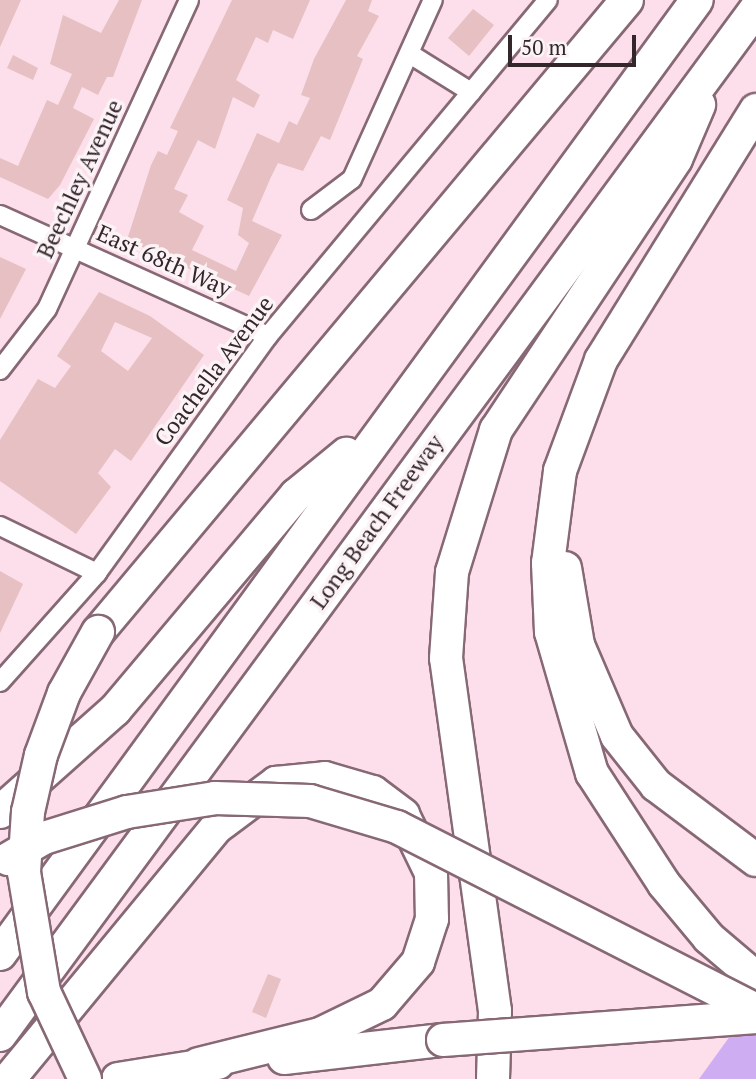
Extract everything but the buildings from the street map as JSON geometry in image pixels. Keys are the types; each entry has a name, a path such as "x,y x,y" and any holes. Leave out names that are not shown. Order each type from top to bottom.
{"highway":[{"path":"85,1079 44,992 24,872 28,812 41,755 64,693 98,632 627,0"},
{"path":"0,954 379,428 697,0"},
{"name":"Long Beach Freeway","path":"0,1035 756,9"},
{"path":"493,1079 495,1011 447,670 452,572 496,430 676,159 718,59"},
{"path":"756,110 601,360 556,501 548,563 551,632 566,700 592,773 664,884 709,938 756,978"},
{"path":"0,812 115,710 296,495 379,428"},
{"path":"556,501 578,645 594,691 617,736 656,785 706,827 756,860"},
{"path":"9,1079 217,827 276,783 325,778 373,792 402,815 431,873 432,919 418,962 382,1004 320,1034 198,1064 118,1079"},
{"path":"4,861 44,838 127,812 215,798 310,801 397,828 756,1010"},
{"path":"198,1064 443,1040 756,1017"}],"street":[{"name":"Beechley Avenue","path":"0,370 47,309 189,0"},
{"path":"311,210 352,179 433,0"},
{"name":"Coachella Avenue","path":"0,682 97,573 268,336 548,0"},
{"path":"410,54 471,92"},
{"name":"East 68th Way","path":"0,215 268,336"},
{"path":"0,526 97,573"}],"shaded area":[{"path":"756,1000 756,1079 699,1079"}]}
